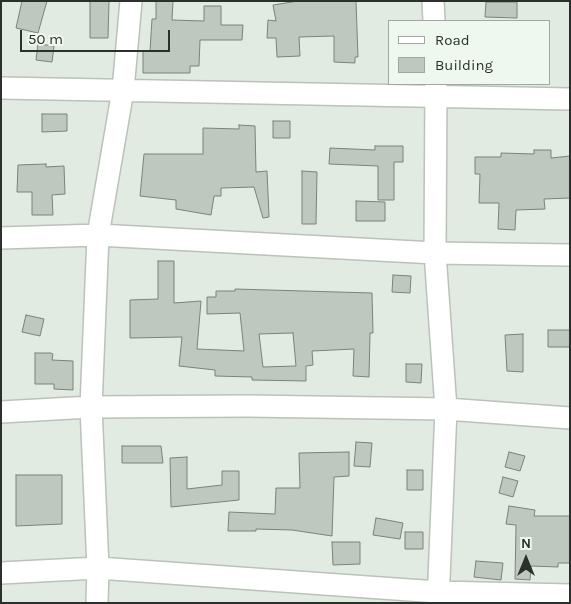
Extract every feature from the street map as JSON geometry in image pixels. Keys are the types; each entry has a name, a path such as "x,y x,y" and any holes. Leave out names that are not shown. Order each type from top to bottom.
{"street":[{"path":"97,603 98,568 91,407 98,235 123,90 131,1"},
{"path":"433,1 434,20"},
{"path":"1,88 436,91 570,99"},
{"path":"436,91 436,253 446,409 438,597"},
{"path":"1,238 98,235 436,253 570,255"},
{"path":"1,412 91,407 247,406 446,409 570,418"},
{"path":"1,574 98,568 438,597 570,596"}],"building":[{"path":"22,1 47,1 38,33 16,28"},
{"path":"90,1 109,1 108,38 90,38"},
{"path":"156,1 173,1 172,20 204,21 204,6 221,6 221,25 243,25 242,40 200,40 199,66 190,66 190,73 143,73 143,51 150,51 152,19 156,19"},
{"path":"298,1 356,1 358,57 355,57 355,63 334,62 334,36 299,37 300,56 277,57 276,38 267,38 268,20 276,21 273,5"},
{"path":"486,2 517,2 517,18 485,17"},
{"path":"38,44 54,46 52,62 36,60"},
{"path":"42,114 67,114 67,131 42,132"},
{"path":"273,121 290,121 290,138 273,138"},
{"path":"239,125 255,126 256,172 267,171 269,217 263,218 254,187 221,188 221,196 214,196 211,215 176,209 176,200 140,196 144,154 203,154 203,128 239,129"},
{"path":"375,146 403,146 403,162 394,162 394,200 378,200 378,166 329,164 330,148 375,150"},
{"path":"534,150 551,150 551,158 570,156 570,198 544,199 545,209 516,210 515,230 498,229 499,203 479,203 480,174 475,174 475,157 501,157 501,153 534,154"},
{"path":"46,164 46,167 64,166 65,194 52,195 53,215 32,215 32,192 17,192 18,165"},
{"path":"302,171 317,172 316,224 302,224"},
{"path":"356,201 385,202 385,221 356,221"},
{"path":"158,261 174,261 174,303 201,301 197,349 244,351 240,313 207,314 207,297 216,297 216,291 235,291 235,289 372,293 373,333 370,333 369,377 353,376 354,349 312,351 313,365 306,366 306,381 252,380 252,377 215,376 215,370 179,366 182,337 130,338 130,300 158,299","holes":["293,333 296,366 263,367 259,334"]},
{"path":"393,275 411,276 410,293 392,292"},
{"path":"26,315 44,319 40,336 22,332"},
{"path":"548,330 570,330 570,347 548,347"},
{"path":"523,334 523,372 507,371 505,335"},
{"path":"35,353 51,353 53,354 52,360 73,361 73,390 54,389 54,384 35,384"},
{"path":"406,364 422,364 421,383 406,382"},
{"path":"356,442 372,443 370,467 354,466"},
{"path":"122,446 161,446 163,463 122,463"},
{"path":"349,452 349,476 334,477 332,536 292,530 256,529 256,531 228,531 229,512 275,514 276,488 300,488 299,453"},
{"path":"509,452 525,456 520,471 505,467"},
{"path":"187,457 187,489 222,485 222,471 239,471 239,500 171,507 170,458"},
{"path":"407,470 423,470 423,490 407,490"},
{"path":"16,475 62,475 62,524 16,526"},
{"path":"503,477 518,481 513,497 499,493"},
{"path":"509,506 535,510 534,516 570,516 570,563 558,563 558,567 531,566 530,580 515,579 516,525 506,524"},
{"path":"376,518 403,523 400,539 373,535"},
{"path":"405,532 423,532 423,549 405,549"},
{"path":"332,542 360,542 360,564 333,565"},
{"path":"476,561 503,563 501,580 474,577"}]}
